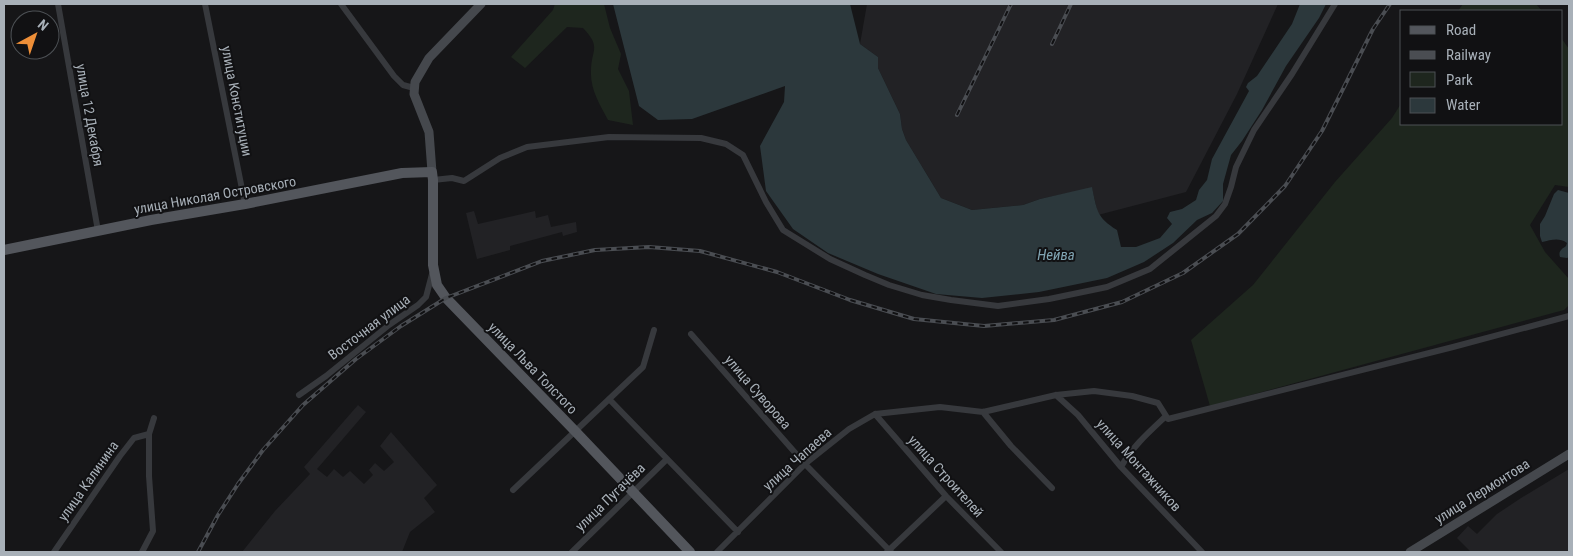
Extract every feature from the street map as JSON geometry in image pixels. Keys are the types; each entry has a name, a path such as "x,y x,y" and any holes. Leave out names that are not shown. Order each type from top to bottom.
{"main road":[{"path":"433,176 429,132 414,94 415,82 429,58 481,4"},
{"name":"улица Николая Островского","path":"4,250 151,220 245,204 402,173 433,176"},
{"name":"улица Льва Толстого","path":"433,176 433,265 437,285 446,298 690,552"},
{"name":"улица Лермонтова","path":"1410,552 1569,454"}],"street":[{"name":"улица 12 Декабря","path":"58,4 98,231"},
{"name":"улица Конституции","path":"205,4 245,204"},
{"path":"341,4 394,76 403,85 414,88"},
{"path":"433,176 464,181 500,158 527,147 609,137 700,138 726,144 743,155 766,202 783,230 830,259 889,285 922,295 998,306 1049,299 1107,287 1150,269 1216,216 1225,204 1232,188 1236,167 1254,130 1292,74 1335,4"},
{"name":"Восточная улица","path":"299,395 326,376 389,325 418,305 426,297 433,265"},
{"path":"1121,467 1127,456 1141,439 1166,416 1168,420 1569,316"},
{"path":"512,490 643,367 654,330"},
{"name":"улица Суворова","path":"691,334 805,464 889,552"},
{"name":"улица Чапаева","path":"717,552 805,464 849,429 875,414 940,407 983,412 1056,395 1094,391 1132,396 1158,403 1166,416"},
{"name":"улица Монтажников","path":"1056,395 1078,415 1121,467 1202,552"},
{"path":"609,400 738,532"},
{"path":"983,412 1011,446 1052,488"},
{"name":"улица Строителей","path":"875,414 946,496 1001,552"},
{"path":"142,552 154,531 149,476 149,434 154,418"},
{"name":"улица Калинина","path":"54,552 134,438 149,434"},
{"name":"улица Пугачёва","path":"572,552 666,460"},
{"path":"889,552 946,496"}],"shaded area":[{"path":"867,4 1278,4 1237,94 1186,192 1098,215 1092,188 1040,199 1023,205 972,210 941,198 906,140 900,114 878,68 878,57 860,44"},
{"path":"474,211 478,224 535,211 536,218 548,215 551,227 576,222 577,232 563,236 562,232 510,246 510,250 477,259 466,213"},
{"path":"358,405 366,412 317,469 327,477 334,469 343,477 350,471 364,484 373,475 369,470 375,463 384,471 394,462 380,446 391,432 437,485 424,498 435,512 410,532 402,552 242,552 275,511 310,474 304,467"},
{"path":"1569,469 1569,552 1471,552 1457,538 1468,526 1477,534 1497,514"}],"green space":[{"path":"555,4 604,4 610,28 621,54 618,69 629,91 633,125 608,120 602,109 596,97 591,78 594,45 583,28 567,27 525,68 511,57 553,10"},
{"path":"1463,4 1536,4 1541,10 1459,10"},
{"path":"1563,40 1569,49 1569,187 1555,185 1530,225 1545,252 1569,279 1569,305 1564,310 1210,406 1191,340 1253,285 1335,182 1392,118 1400,105 1400,125 1563,125"}],"water":[{"name":"Нейва","path":"613,4 850,4 860,44 878,57 878,68 900,114 906,140 941,198 972,210 1023,205 1040,199 1092,187 1098,212 1105,221 1117,230 1121,247 1136,247 1160,238 1172,224 1167,218 1170,212 1182,209 1196,200 1199,190 1207,180 1212,159 1249,91 1246,87 1248,83 1257,76 1292,24 1300,4 1326,4 1319,18 1286,66 1262,110 1231,155 1223,184 1223,201 1212,213 1197,220 1173,243 1144,262 1107,278 1039,292 982,298 936,294 878,274 828,253 793,229 766,191 760,146 784,102 785,86 692,119 658,120 639,106"},
{"path":"1558,190 1569,193 1569,257 1567,258 1560,257 1560,253 1567,243 1558,240 1542,242 1540,236 1540,224 1554,194"}],"railway":[{"path":"957,115 1011,4"},
{"path":"1052,44 1071,4"},
{"path":"198,552 218,515 263,450 303,405 356,359 401,326 446,298 542,261 595,250 649,247 700,251 777,272 850,300 914,319 984,326 1054,320 1122,302 1183,273 1238,234 1285,186 1322,131 1373,29 1390,4"}]}
